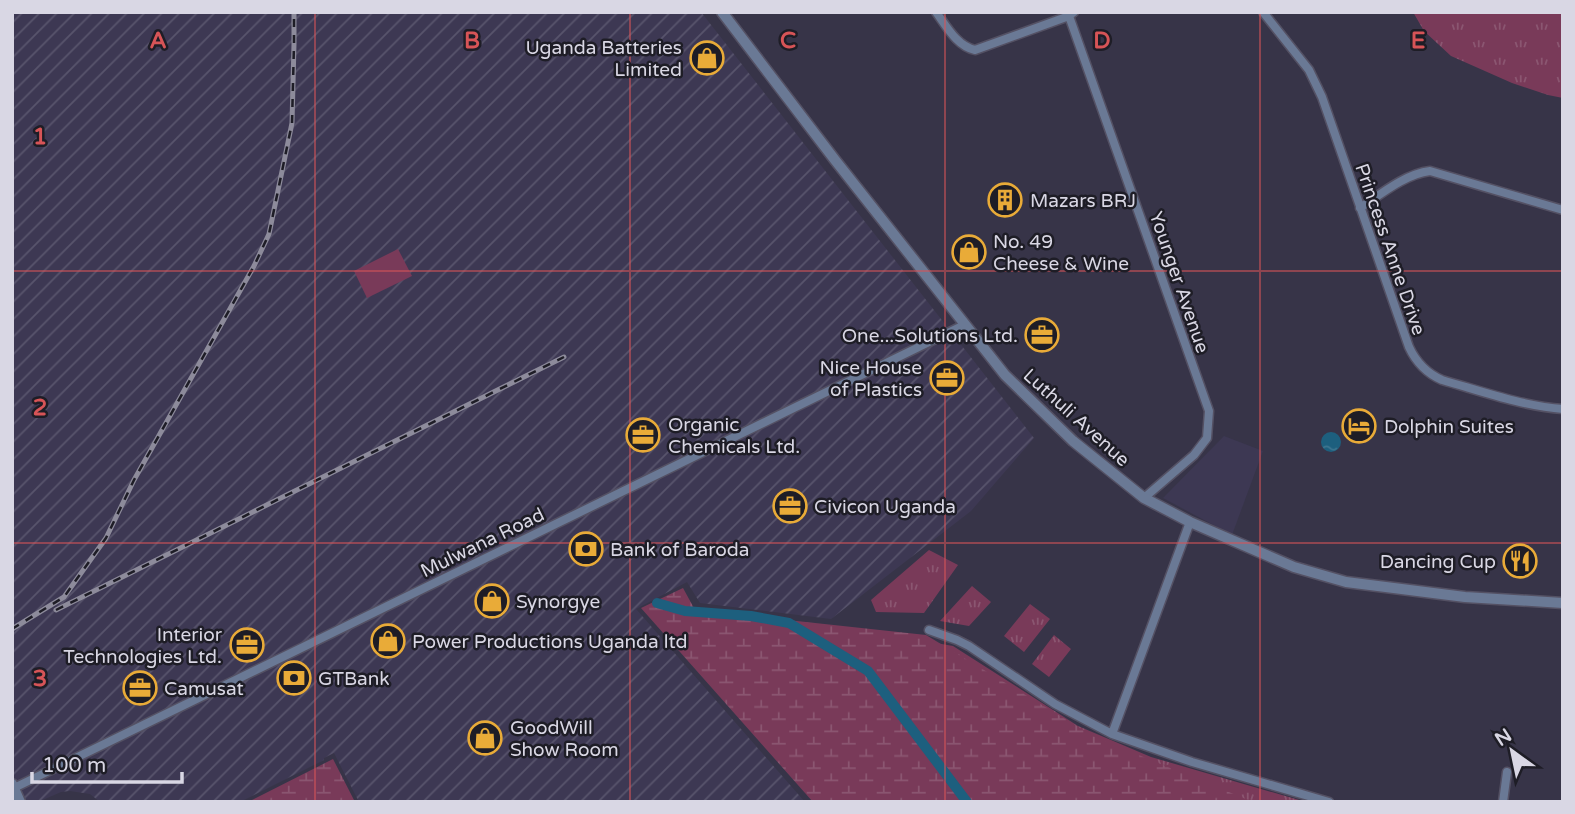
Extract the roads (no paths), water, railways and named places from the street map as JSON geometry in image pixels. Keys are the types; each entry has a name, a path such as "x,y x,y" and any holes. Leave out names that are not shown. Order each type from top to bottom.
{"street":[{"name":"Luthuli Avenue","path":"722,12 1005,375 1063,432 1144,498 1191,522 1294,567 1346,582 1465,597 1563,603"},
{"path":"936,12 960,44 975,50 1072,14"},
{"name":"Princess Anne Drive","path":"1263,12 1309,70 1316,83 1413,356 1432,376 1442,380 1549,408 1563,409"},
{"name":"Younger Avenue","path":"1072,14 1209,411 1207,438 1194,455 1144,498"},
{"path":"1360,208 1419,172 1430,171 1563,209"},
{"name":"Mulwana Road","path":"13,786 964,325"},
{"path":"1112,734 1191,522"},
{"path":"929,630 968,646 1055,704 1112,734 1192,762 1329,802"},
{"path":"1503,802 1507,772"},
{"path":"13,786 20,802"}],"water":[{"path":"1331,432 1338,435 1341,442 1338,449 1331,452 1324,449 1321,442 1324,435"}],"waterway":[{"path":"657,603 685,611 751,616 789,623 868,671 967,802"}],"railway":[{"path":"12,629 64,597 106,538 134,480 254,266 269,234 292,123 294,12"},
{"path":"56,610 564,357"}],"place":[{"name":"Uganda Batteries Limited","path":"707,58"},
{"name":"Mazars BRJ","path":"1005,200"},
{"name":"No. 49 Cheese & Wine","path":"969,252"},
{"name":"One...Solutions Ltd.","path":"1042,335"},
{"name":"Nice House of Plastics","path":"947,378"},
{"name":"Dolphin Suites","path":"1359,426"},
{"name":"Organic Chemicals Ltd.","path":"643,435"},
{"name":"Civicon Uganda","path":"790,506"},
{"name":"Bank of Baroda","path":"586,549"},
{"name":"Dancing Cup","path":"1520,561"},
{"name":"Synorgye","path":"492,601"},
{"name":"Power Productions Uganda ltd","path":"388,641"},
{"name":"Interior Technologies Ltd.","path":"247,645"},
{"name":"GTBank","path":"294,678"},
{"name":"Camusat","path":"140,688"},
{"name":"GoodWill Show Room","path":"485,738"}]}
